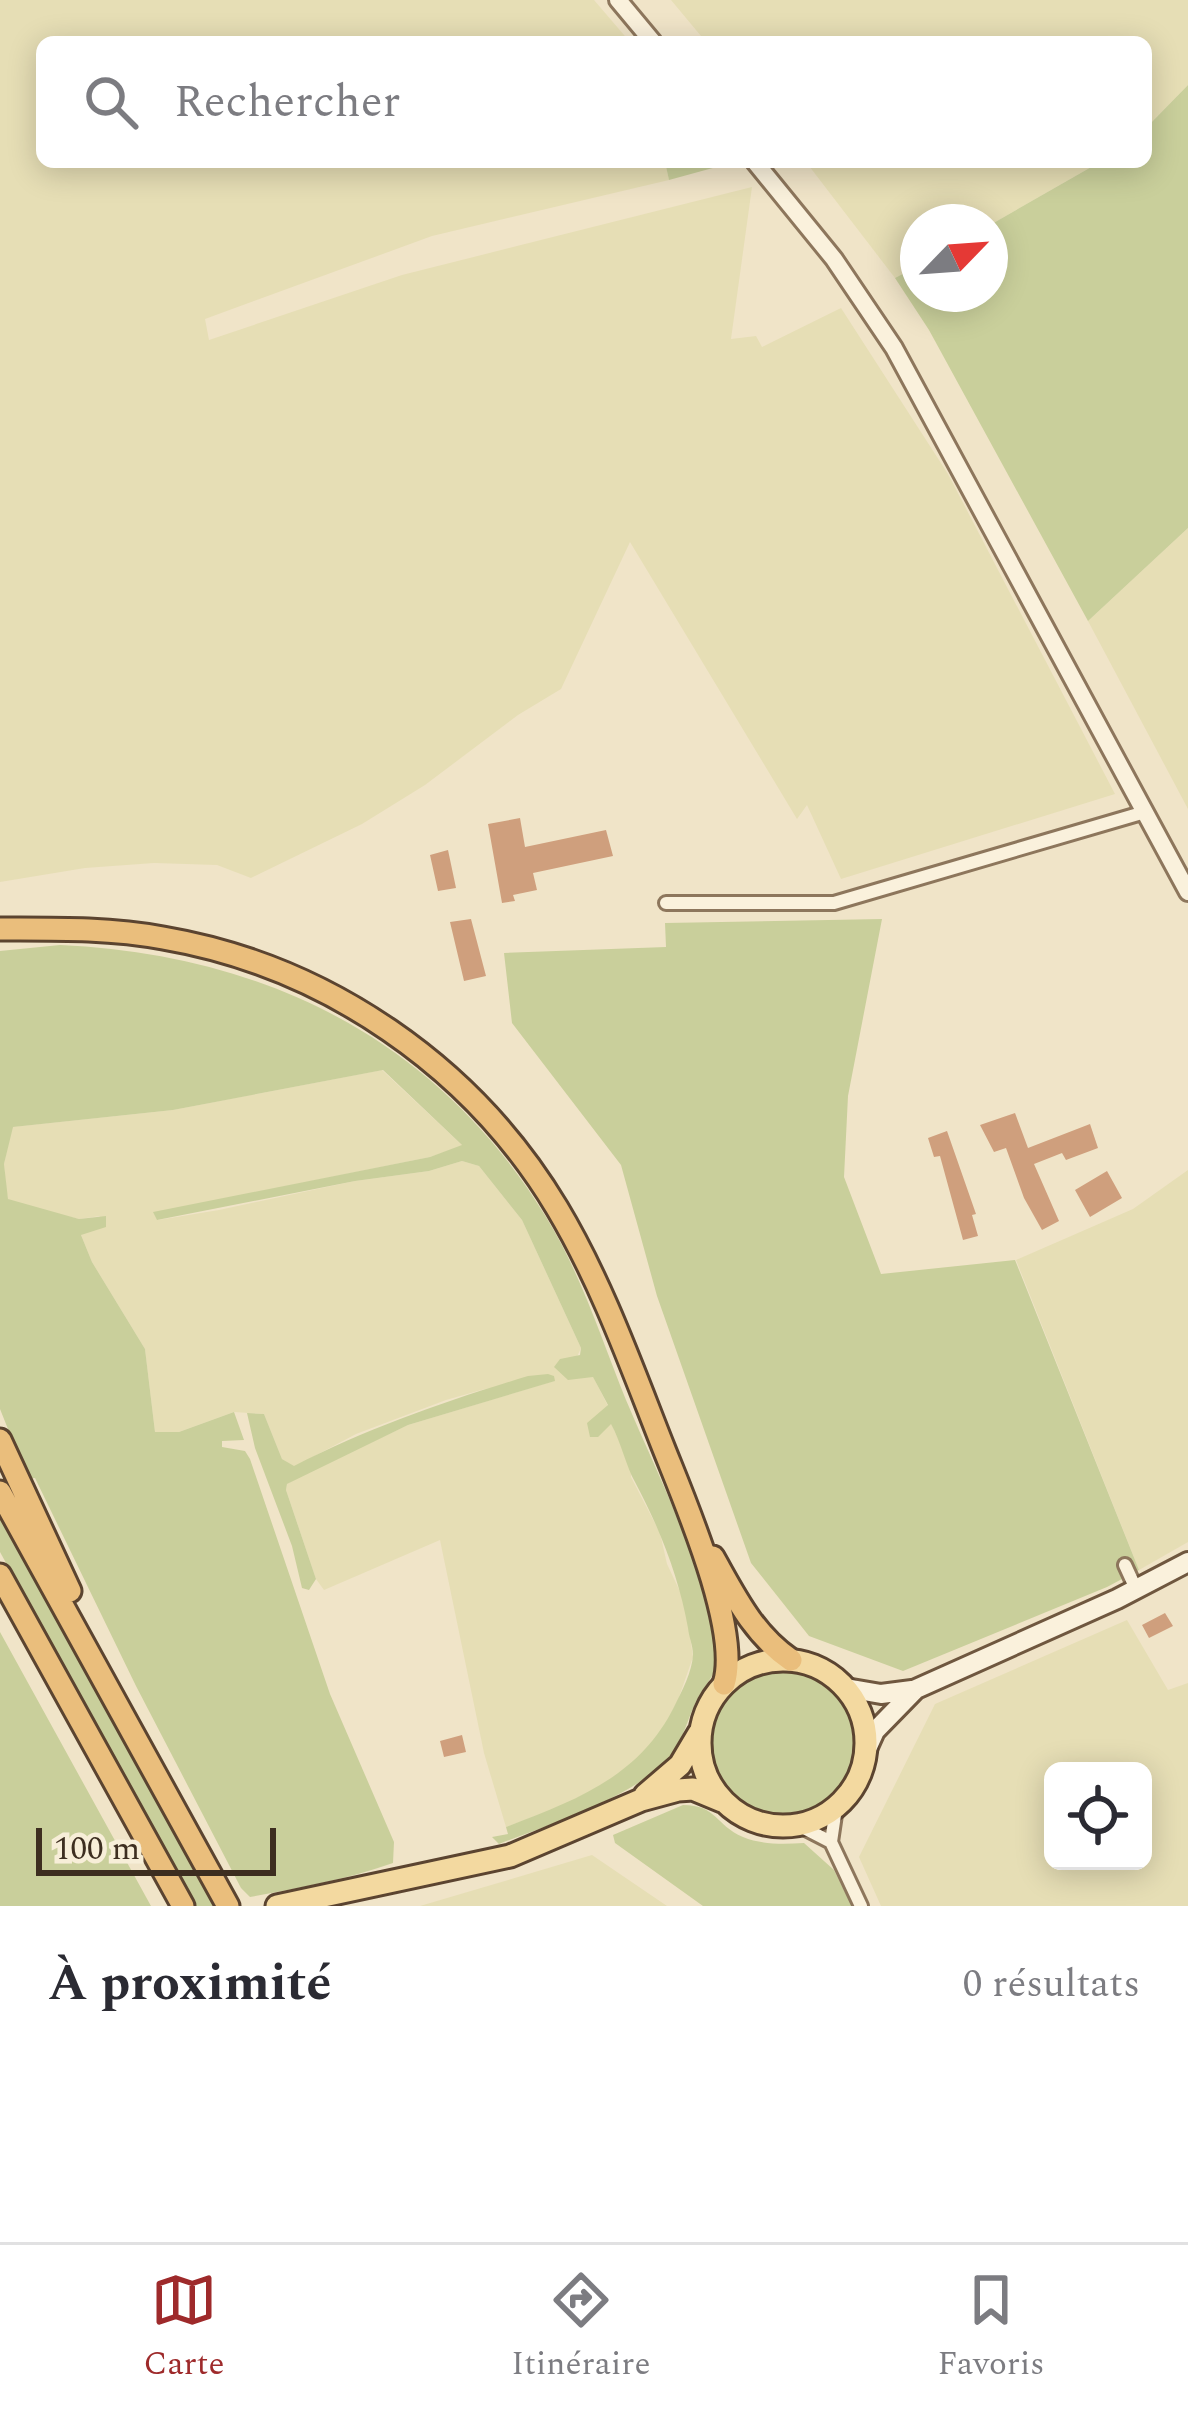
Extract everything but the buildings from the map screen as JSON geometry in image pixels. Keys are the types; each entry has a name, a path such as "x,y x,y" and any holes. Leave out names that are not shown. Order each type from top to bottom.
{"highway":[{"path":"0,932 101,931 162,938 256,962 367,1015 441,1070 521,1156 569,1228 620,1339 692,1520 727,1643 724,1684"},
{"path":"0,1440 202,1861"},
{"path":"0,1492 228,1906"},
{"path":"692,1520 748,1617 791,1660"},
{"path":"0,1575 181,1906"},
{"path":"0,1602 181,1906"}],"main road":[{"path":"846,1688 881,1694 916,1689 1188,1562"},
{"path":"641,1800 680,1765 712,1698 724,1684 761,1662 791,1660 821,1668 846,1688 863,1717 866,1751"},
{"path":"277,1906 510,1856 641,1800 693,1790 758,1822 798,1826 836,1808 857,1783 875,1731 916,1689"},
{"path":"700,1731 706,1775 722,1801"}],"street":[{"path":"618,0 648,36"},
{"path":"760,168 834,259 894,348 1188,892"},
{"path":"666,903 834,903 1145,812"},
{"path":"1125,1565 1136,1589"},
{"path":"836,1808 831,1843 861,1906"},
{"path":"798,1826 831,1843"}],"shaded area":[{"path":"0,0 594,0 625,36 36,36 36,168 666,168 669,180 432,236 205,319 209,340 402,275 752,187 731,339 756,336 762,347 841,308 948,474 1115,794 841,879 807,805 797,819 630,542 561,689 362,824 251,878 217,865 154,863 0,882"},
{"path":"671,0 1188,0 1188,85 1152,122 1152,36 701,36"},
{"path":"811,168 1090,168 1008,215 1008,204 900,204 900,275 895,278"},
{"path":"1188,528 1188,809 1088,621"},
{"path":"382,1070 463,1146 430,1157 154,1213 158,1220 219,1210 462,1161 479,1166 522,1220 581,1348 567,1379 593,1376 608,1406 631,1477 660,1533 667,1564 685,1602 693,1657 658,1739 631,1764 615,1778 560,1807 506,1827 484,1753 440,1540 324,1590 286,1490 287,1484 308,1472 408,1425 554,1381 485,1389 446,1400 356,1434 294,1467 282,1459 264,1414 234,1412 179,1432 155,1432 145,1349 92,1262 81,1235 100,1216 79,1219 16,1204 8,1199 6,1189 4,1164 12,1127 173,1110"},
{"path":"1188,1170 1188,1542 1139,1570 1016,1260 1133,1209"},
{"path":"1127,1620 1168,1690 1188,1683 1188,1906 881,1906 859,1857 935,1704"},
{"path":"592,1855 667,1906 420,1906 481,1888"}],"green space":[{"path":"1188,85 1188,528 1088,621 917,312 1008,312 1008,215 1090,168 1152,168 1152,122"},
{"path":"666,168 713,168 669,180"},
{"path":"882,919 848,1096 844,1177 881,1274 1015,1260 1139,1570 903,1671 809,1636 751,1563 657,1296 621,1165 512,1023 504,953 666,947 665,923"},
{"path":"60,945 135,952 206,966 275,988 339,1018 398,1055 453,1101 502,1155 546,1217 580,1284 683,1531 719,1656 676,1748 657,1770 591,1808 499,1844 492,1837 508,1834 506,1827 581,1796 624,1769 660,1731 683,1688 693,1655 668,1553 615,1431 611,1424 598,1437 590,1437 587,1423 608,1405 593,1377 568,1380 554,1367 560,1359 580,1355 581,1348 522,1220 479,1166 462,1161 157,1220 153,1212 430,1157 462,1145 383,1070 173,1110 13,1127 4,1164 8,1199 79,1219 106,1216 106,1227 81,1235 92,1262 145,1349 155,1432 179,1432 234,1412 244,1440 222,1441 222,1447 245,1451 250,1459 330,1694 394,1842 393,1863 375,1869 250,1897 241,1888 35,1478 28,1479 0,1409 0,951"},
{"path":"548,1374 555,1381 408,1425 287,1484 316,1579 309,1590 302,1588 247,1413 264,1414 282,1459 294,1466 409,1416 528,1376"},
{"path":"0,1515 215,1906 195,1906 0,1552"},
{"path":"0,1632 151,1906 0,1906"},
{"path":"784,1671 811,1677 835,1692 850,1716 856,1743 850,1770 835,1794 811,1809 784,1815 757,1809 733,1794 718,1770 712,1743 718,1716 733,1692 757,1677"},
{"path":"683,1805 703,1808 750,1840 804,1843 834,1870 852,1906 703,1906 615,1843 613,1835"}]}
